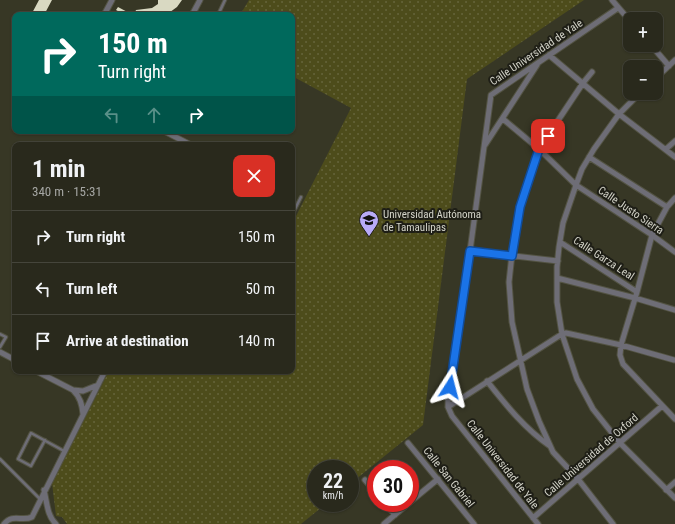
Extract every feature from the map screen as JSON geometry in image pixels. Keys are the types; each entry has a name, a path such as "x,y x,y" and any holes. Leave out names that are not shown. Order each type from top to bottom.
{"street":[{"path":"106,12 112,0"},
{"path":"194,12 200,0"},
{"path":"612,0 623,13"},
{"name":"Calle Universidad de Yale","path":"538,524 452,416 448,406 491,95 618,8"},
{"path":"657,52 669,66"},
{"path":"549,55 583,82 619,114 675,157"},
{"path":"663,72 675,60"},
{"path":"484,146 539,62"},
{"path":"592,72 583,82 539,149 520,207 509,282 512,322 527,389 551,446 554,452 578,479 613,524"},
{"path":"633,100 619,114 582,169 563,223 558,261 557,302 562,334 577,378 593,409 620,443 675,498"},
{"name":"Calle Justo Sierra","path":"503,119 539,149 576,185 675,252"},
{"path":"173,134 186,142"},
{"path":"666,149 675,140"},
{"path":"589,157 667,207"},
{"path":"675,198 667,207 652,235 621,345 620,355 623,364 675,419"},
{"name":"Calle Garza Leal","path":"560,242 637,292"},
{"path":"470,251 558,261"},
{"path":"557,278 675,310"},
{"path":"448,406 562,334 566,333 621,345 674,360"},
{"path":"1,354 12,359"},
{"path":"46,374 73,390 78,395 82,404 83,415"},
{"path":"4,524 9,519 29,519 32,517 44,490 104,374"},
{"path":"487,381 521,422 538,438 551,446"},
{"path":"73,390 83,391 98,385"},
{"name":"Calle Universidad de Oxford","path":"533,518 662,406"},
{"name":"Calle San Gabriel","path":"408,443 474,524"},
{"path":"419,495 438,479"},
{"path":"666,490 675,482"},
{"path":"44,490 47,506 52,520 56,524"},
{"path":"37,506 47,506"},
{"path":"384,524 399,512"}],"lane":[{"path":"219,12 225,0"},
{"path":"295,209 301,197"},
{"path":"0,334 6,337 0,347"},
{"path":"45,440 31,466 18,459 31,433 45,440 64,451"},
{"path":"0,459 40,499"}],"shaded area":[{"name":"Universidad Autónoma de Tamaulipas","path":"249,0 584,0 467,79 423,425 380,460 367,460 367,470 359,477 359,460 307,460 307,512 316,512 301,524 67,524 62,517 56,516 52,483 107,374 295,374 295,218 351,108 295,78 295,12 242,12"}],"building":[{"path":"39,0 52,0 46,12 33,12"},
{"path":"158,0 182,0 177,7 170,12 135,12 136,10 152,8 158,4"},
{"path":"118,7 127,12 120,12 116,10"}],"place":[{"name":"Universidad Autónoma de Tamaulipas","path":"369,237"}],"route":[{"path":"450,387 470,251 512,256 520,207 539,149 548,136"}]}
